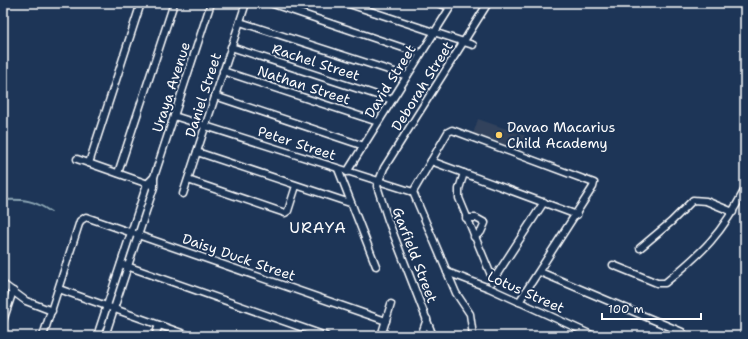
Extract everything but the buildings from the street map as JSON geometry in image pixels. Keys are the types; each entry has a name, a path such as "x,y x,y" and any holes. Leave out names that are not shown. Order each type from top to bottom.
{"street":[{"path":"89,163 141,3"},
{"path":"118,173 174,3"},
{"name":"Uraya Avenue","path":"105,336 154,187 154,177 211,3"},
{"name":"Daniel Street","path":"183,194 246,3"},
{"path":"270,3 421,54"},
{"path":"346,3 473,45"},
{"path":"437,3 451,5"},
{"name":"Deborah Street","path":"378,182 384,168 488,3"},
{"name":"David Street","path":"347,172 451,5"},
{"path":"240,22 407,76"},
{"name":"Rachel Street","path":"231,47 392,100"},
{"name":"Nathan Street","path":"223,71 378,122"},
{"path":"215,96 364,146"},
{"name":"Peter Street","path":"174,116 413,192"},
{"path":"473,336 470,314 456,293 413,192 430,161 451,130 594,183 577,215 519,302"},
{"path":"197,152 350,203"},
{"path":"77,159 154,187"},
{"path":"430,161 577,215"},
{"path":"338,169 350,203 376,266"},
{"path":"464,173 458,194 474,238 493,280"},
{"name":"Uraya Avenue","path":"98,336 147,184 154,177"},
{"path":"188,180 286,213 296,186"},
{"name":"Garfield Street","path":"378,182 378,192 433,336"},
{"path":"613,265 657,283 665,283 699,255 716,237 733,212 745,189"},
{"path":"640,248 693,200 706,201 733,212"},
{"path":"488,288 544,202"},
{"name":"Daisy Duck Street","path":"59,290 80,221 84,217 89,217 386,321"},
{"path":"466,218 476,218 485,223"},
{"path":"474,238 481,232 485,223 493,220"},
{"path":"121,264 326,336"},
{"name":"Lotus Street","path":"447,272 488,288 594,336"},
{"path":"540,272 682,332 685,335"},
{"path":"3,284 26,301 52,311"},
{"path":"44,336 59,290 190,336"},
{"path":"3,321 13,291"},
{"path":"381,336 391,304"},
{"path":"421,336 427,319"},
{"path":"155,336 159,325"}],"shaded area":[{"name":"Davao Macarius Child Academy","path":"478,119 526,136 521,151 473,134"}],"waterway":[{"path":"3,200 28,201 51,212"}],"place":[{"name":"Davao Macarius Child Academy","path":"499,135"}],"district":[{"name":"URAYA","path":"318,227"}]}
